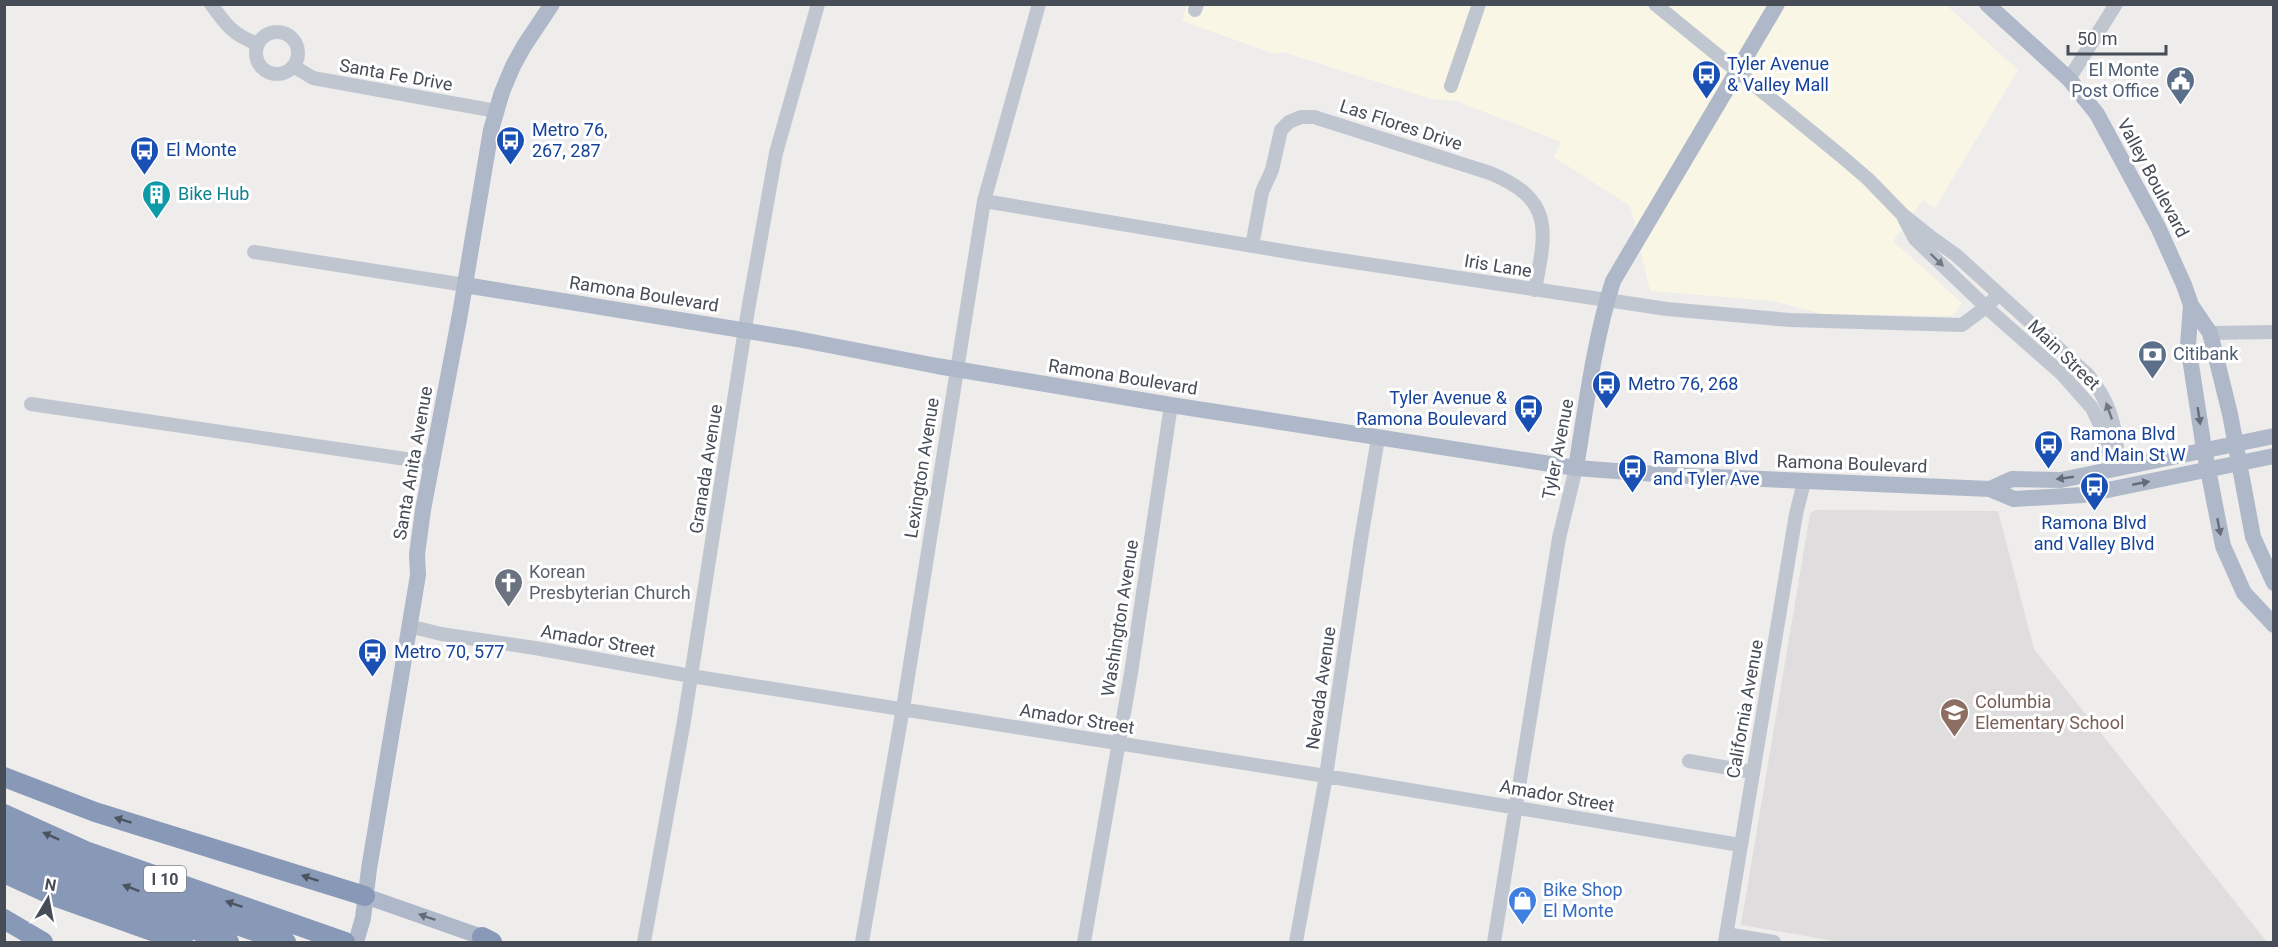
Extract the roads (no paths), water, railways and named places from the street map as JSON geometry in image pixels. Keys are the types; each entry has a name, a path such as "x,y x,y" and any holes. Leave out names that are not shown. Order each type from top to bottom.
{"highway":[{"path":"4,777 95,812 365,896"},
{"name":"I 10","path":"4,814 88,852 337,940"},
{"path":"4,834 134,889 286,942"},
{"path":"4,854 83,889 229,942"},
{"path":"4,873 54,896 183,942"},
{"path":"4,919 44,942"}],"main road":[{"name":"Santa Anita Avenue","path":"356,942 363,918 418,575 417,554 423,510 465,285 488,145 502,92 518,56 552,4"},
{"name":"Tyler Avenue","path":"1576,468 1607,301 1619,269 1777,4"},
{"name":"Valley Boulevard","path":"1987,4 2069,79 2097,114 2158,226 2191,305 2210,333 2253,537 2274,583"},
{"name":"Ramona Boulevard","path":"465,285 1171,405 1576,468 1804,482 1990,489 2014,499 2084,495 2274,456"},
{"name":"Valley Boulevard","path":"2191,305 2188,345 2204,450 2223,546 2244,593 2274,625"},
{"name":"Ramona Boulevard","path":"1990,489 2012,479 2061,480 2274,436"},
{"path":"365,896 491,940"}],"street":[{"path":"211,4 236,35 258,44"},
{"name":"Granada Avenue","path":"644,942 691,676 745,331 776,153 818,4"},
{"name":"Lexington Avenue","path":"862,942 903,708 984,201 1039,4"},
{"path":"1451,86 1479,4"},
{"name":"Main Street","path":"1655,4 1861,173 1902,214 1956,255 2094,382 2109,411 2118,448 2116,468"},
{"path":"2069,79 2116,4"},
{"path":"272,32 291,37 298,48 296,61 293,66 282,73 269,72 259,63 256,51 258,44 261,39 272,32"},
{"name":"Santa Fe Drive","path":"293,66 313,78 496,111"},
{"name":"Las Flores Drive","path":"1252,246 1262,192 1272,170 1281,130 1289,122 1301,117 1314,117 1511,181 1526,194 1536,207 1543,224 1544,240 1535,290"},
{"name":"Iris Lane","path":"984,201 1252,246 1535,290 1581,295 1607,301 1790,320 1962,325 1999,294"},
{"name":"Main Street","path":"1902,214 1916,239 1986,307 2062,374 2092,408 2116,468"},
{"name":"Ramona Boulevard","path":"254,252 465,285"},
{"path":"2210,333 2274,332"},
{"path":"31,404 433,463"},
{"name":"Washington Avenue","path":"1084,942 1119,744 1171,405"},
{"name":"Nevada Avenue","path":"1296,942 1326,776 1378,438"},
{"name":"Tyler Avenue","path":"1494,942 1559,538 1576,468"},
{"name":"California Avenue","path":"1726,938 1796,514 1804,482"},
{"name":"Amador Street","path":"409,626 441,634 691,676 1326,776 1740,845"},
{"path":"1689,761 1752,772"},
{"path":"1726,938 1774,942"}],"place":[{"name":"Tyler Avenue & Valley Mall","path":"1706,100"},
{"name":"El Monte Post Office","path":"2180,106"},
{"name":"Metro 76, 267, 287","path":"511,166"},
{"name":"El Monte","path":"145,176"},
{"name":"Bike Hub","path":"157,220"},
{"name":"Citibank","path":"2152,380"},
{"name":"Metro 76, 268","path":"1607,410"},
{"name":"Tyler Avenue & Ramona Boulevard","path":"1528,434"},
{"name":"Ramona Blvd and Main St W","path":"2049,470"},
{"name":"Ramona Blvd and Tyler Ave","path":"1632,494"},
{"name":"Ramona Blvd and Valley Blvd","path":"2094,512"},
{"name":"Korean Presbyterian Church","path":"508,608"},
{"name":"Metro 70, 577","path":"373,678"},
{"name":"Columbia Elementary School","path":"1954,738"},
{"name":"Bike Shop El Monte","path":"1522,926"}]}
